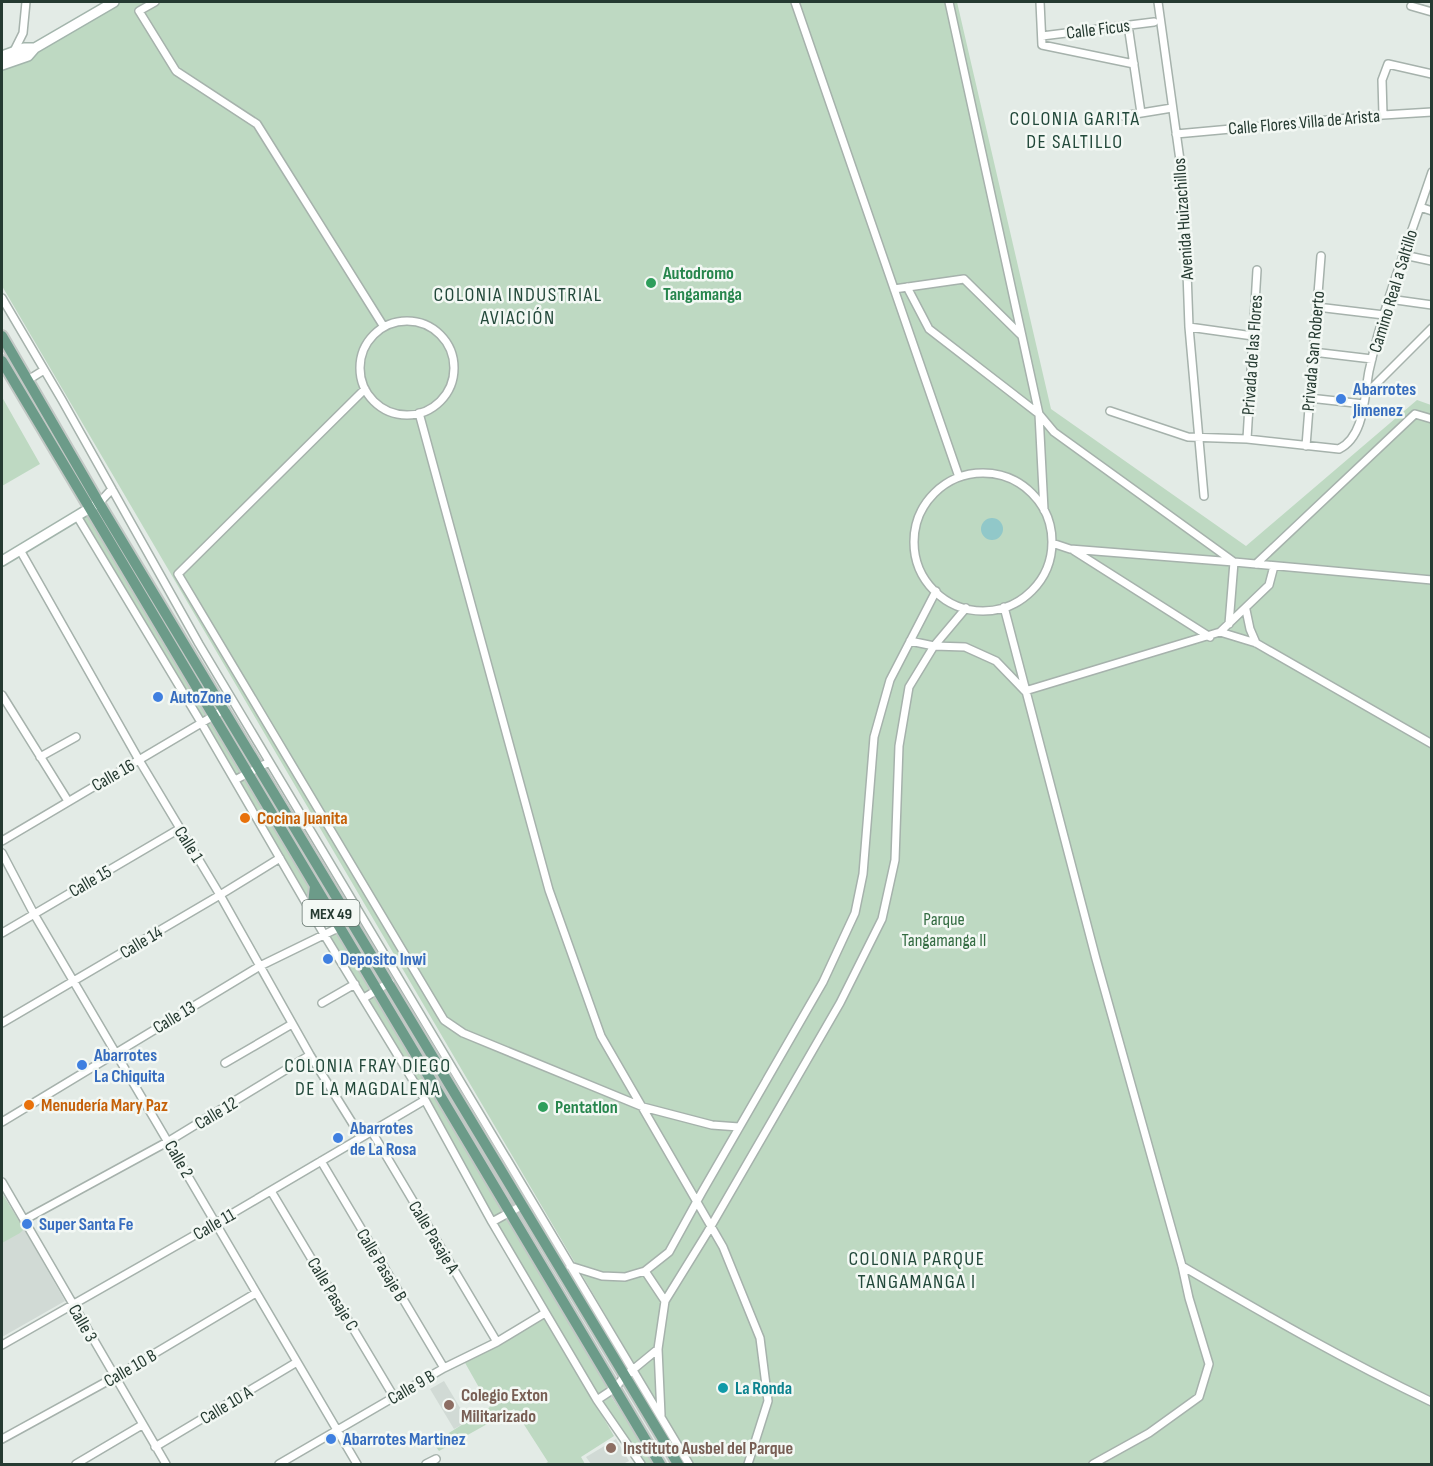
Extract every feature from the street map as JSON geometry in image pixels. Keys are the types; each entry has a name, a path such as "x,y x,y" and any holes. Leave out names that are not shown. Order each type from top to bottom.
{"main road":[{"name":"MEX 49","path":"2,336 28,380 65,454"},
{"name":"MEX 49","path":"2,361 65,454 95,505 178,630 220,712 248,774 660,1464"},
{"name":"MEX 49","path":"95,505 115,549 167,637 220,712 264,765 352,920 393,980 555,1260 672,1445 678,1464"},
{"path":"312,913 315,885"}],"street":[{"path":"14,52 23,33 26,2"},
{"path":"2,62 28,56 35,48 114,2"},
{"path":"154,2 139,11 176,71 257,124 384,327"},
{"path":"795,2 959,477"},
{"path":"949,2 1039,414 1044,511"},
{"path":"1040,2 1042,40 1134,64"},
{"name":"Avenida Huizachillos","path":"1158,2 1184,189 1189,327 1204,496"},
{"path":"1411,6 1431,12"},
{"name":"Calle Ficus","path":"1042,40 1155,22"},
{"path":"1128,25 1141,113"},
{"path":"2,62 14,52 24,48 35,48"},
{"path":"1383,114 1382,80 1388,64 1431,74"},
{"path":"1123,116 1172,108"},
{"name":"Calle Flores Villa de Arista","path":"1176,134 1383,114 1431,112"},
{"name":"Camino Real a Saltillo","path":"1306,446 1339,449 1348,445 1354,437 1364,404 1372,359 1384,315 1431,172"},
{"path":"1420,207 1431,211"},
{"path":"1404,255 1431,261"},
{"name":"Privada San Roberto","path":"1306,446 1321,256"},
{"name":"Privada de las Flores","path":"1247,439 1257,270"},
{"path":"894,289 964,279 1022,336"},
{"path":"907,287 929,329 1039,414 1054,432 1234,562"},
{"path":"2,298 188,624 264,765 393,980 570,1266 628,1374 661,1417 672,1445 689,1464"},
{"path":"1389,299 1431,305"},
{"path":"1317,307 1384,315"},
{"path":"411,321 425,325 438,333 447,344 454,371 445,396 435,405 419,413 396,414 373,400 365,389 360,369 361,356 373,334 384,327 396,322 411,321"},
{"path":"1189,327 1253,336"},
{"path":"1365,395 1431,328"},
{"path":"1313,352 1372,359"},
{"path":"28,380 44,370"},
{"path":"365,389 178,574 444,1020 463,1033 643,1107 712,1125 739,1127"},
{"path":"1309,398 1364,404"},
{"path":"1110,411 1198,438 1247,439 1306,446"},
{"path":"419,413 549,890 601,1036 723,1247 760,1338 768,1401 748,1464"},
{"path":"1256,564 1415,414 1431,419"},
{"path":"975,473 1008,478 1029,491 1044,511 1050,527 1052,543 1041,578 1025,596 1004,607 985,610 955,604 928,583 917,562 914,544 915,526 922,509 932,494 959,477 975,473"},
{"path":"2,561 95,505 112,489"},
{"path":"77,516 202,724 325,936 425,1100 492,1222 597,1401 641,1464"},
{"path":"1052,543 1070,549 1210,637"},
{"name":"Calle 1","path":"20,549 292,1024 361,1137"},
{"path":"102,557 115,549"},
{"path":"1070,549 1431,580"},
{"path":"1229,624 1234,562"},
{"path":"1025,691 1210,637 1220,632 1246,610 1269,585 1274,566"},
{"path":"555,1260 602,1276 625,1277 645,1271 669,1252 823,982 855,913 863,874 874,737 890,680 936,591"},
{"path":"133,609 146,602"},
{"path":"1004,607 1096,959 1209,1364 1199,1397 1149,1433 1092,1464"},
{"path":"661,1417 658,1349 665,1301 840,1003 882,920 895,860 899,746 909,687 934,646 966,608"},
{"path":"1246,610 1250,630 1256,643"},
{"path":"154,644 188,624"},
{"path":"1220,632 1256,643 1431,744"},
{"path":"910,641 934,646 965,647 996,661 1025,691"},
{"path":"2,695 68,801"},
{"name":"Calle 16","path":"2,840 220,712"},
{"path":"40,757 76,737"},
{"path":"235,780 264,765"},
{"name":"Calle 15","path":"2,933 179,829"},
{"name":"Calle 2","path":"2,853 34,914 357,1464"},
{"name":"Calle 14","path":"2,1023 280,858"},
{"name":"Calle 13","path":"2,1122 260,966 325,936 352,920"},
{"path":"364,998 393,980"},
{"path":"322,1003 355,984"},
{"path":"225,1063 292,1024"},
{"name":"Calle 12","path":"24,1220 169,1142 310,1055"},
{"name":"Calle 11","path":"2,1346 425,1100"},
{"name":"Calle Pasaje A","path":"372,1132 497,1342"},
{"name":"Calle Pasaje B","path":"321,1161 444,1368"},
{"name":"Calle 3","path":"2,1182 166,1464"},
{"name":"Calle Pasaje C","path":"271,1191 394,1397"},
{"path":"492,1222 523,1205"},
{"path":"1182,1266 1269,1318 1357,1366 1431,1402"},
{"path":"645,1271 665,1301"},
{"name":"Calle 10 B","path":"2,1439 115,1377 256,1293"},
{"name":"Calle 9 B","path":"279,1464 444,1368 497,1342 545,1313"},
{"path":"597,1401 658,1349"},
{"name":"Calle 10 A","path":"155,1447 297,1362"},
{"path":"76,1464 142,1425"},
{"path":"426,1464 436,1459"}],"shaded area":[{"path":"24,1229 65,1301 2,1337 2,1241"},
{"name":"Colegio Exton Militarizado","path":"444,1381 468,1421 454,1429 430,1389"},
{"name":"Instituto Ausbel del Parque","path":"616,1439 629,1461 623,1464 591,1464 586,1457"}],"green space":[{"name":"Parque Tangamanga II","path":"114,2 957,2 1051,409 1246,546 1417,400 1431,405 1431,1464 693,1464 2,286 2,64"},
{"path":"2,397 40,464 2,486"},
{"path":"89,514 312,889 310,905 82,518"},
{"path":"337,932 372,989 364,995 329,936"},
{"path":"374,995 505,1212 494,1217 365,999"},
{"path":"2,1193 24,1229 2,1243"},
{"path":"507,1217 610,1388 598,1397 494,1220"},
{"path":"544,1315 614,1436 581,1457 585,1464 544,1464 548,1462 514,1409 439,1451 433,1443 490,1407 464,1361"},
{"path":"611,1396 654,1464 640,1464 603,1402"}],"water":[{"path":"992,518 1000,521 1003,529 1000,537 992,540 984,537 981,529 984,521"}],"place":[{"name":"Autodromo Tangamanga","path":"651,283"},
{"name":"Abarrotes Jimenez","path":"1341,399"},
{"name":"AutoZone","path":"158,697"},
{"name":"Cocina Juanita","path":"245,818"},
{"name":"Deposito Inwi","path":"328,959"},
{"name":"Abarrotes La Chiquita","path":"82,1065"},
{"name":"Menudería Mary Paz","path":"29,1105"},
{"name":"Pentatlon","path":"543,1107"},
{"name":"Abarrotes de La Rosa","path":"338,1138"},
{"name":"Super Santa Fe","path":"27,1224"},
{"name":"La Ronda","path":"723,1388"},
{"name":"Colegio Exton Militarizado","path":"449,1405"},
{"name":"Abarrotes Martinez","path":"331,1439"},
{"name":"Instituto Ausbel del Parque","path":"611,1448"}],"district":[{"name":"COLONIA GARITA DE SALTILLO","path":"1075,130"},
{"name":"COLONIA INDUSTRIAL AVIACIÓN","path":"518,306"},
{"name":"COLONIA FRAY DIEGO DE LA MAGDALENA","path":"368,1076"},
{"name":"COLONIA PARQUE TANGAMANGA I","path":"917,1270"}]}
